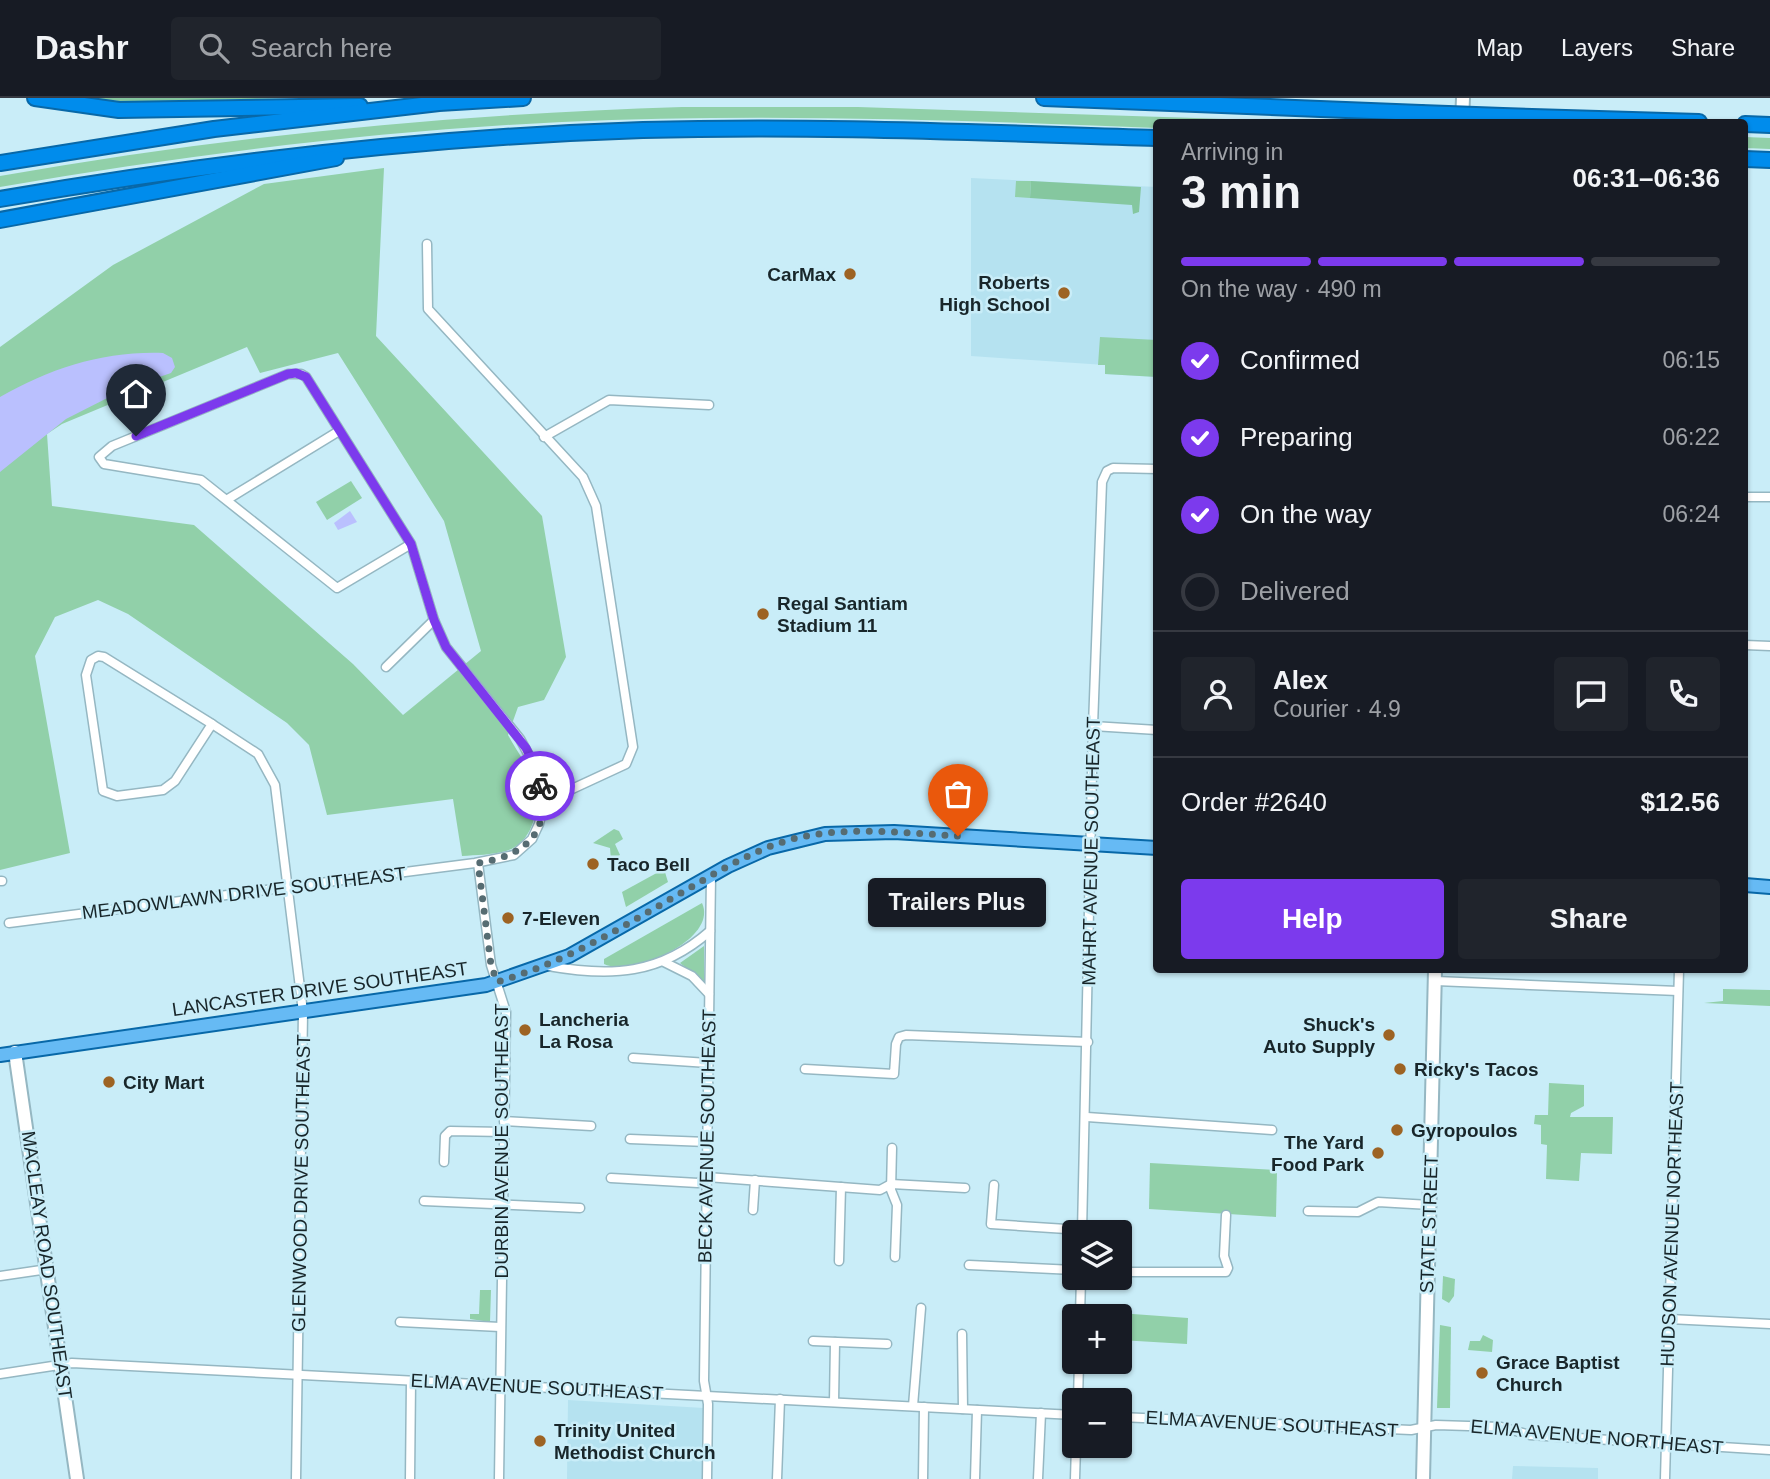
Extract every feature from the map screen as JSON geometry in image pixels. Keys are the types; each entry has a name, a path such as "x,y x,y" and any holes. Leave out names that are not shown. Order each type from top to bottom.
{"highway":[{"path":"35,98 119,110 439,103 523,98"},
{"path":"1044,98 1601,119"},
{"path":"0,163 201,131 439,103"},
{"path":"1748,124 1770,125"},
{"path":"0,199 165,171 313,153 564,133 762,128 1153,138"},
{"path":"0,220 153,190 315,163 362,150"},
{"path":"1748,159 1770,160"}],"main road":[{"path":"1462,119 1463,98"},
{"name":"LANCASTER DRIVE SOUTHEAST","path":"0,1055 418,998 497,982 548,966 600,941 711,876 768,848 825,834 894,832 1153,848"},
{"path":"1748,885 1770,887"},
{"name":"STATE STREET","path":"1423,1479 1436,975"},
{"name":"MACLEAY ROAD SOUTHEAST","path":"15,1052 77,1479"}],"street":[{"path":"428,244 428,309 583,477 596,506 633,747 626,764 544,803"},
{"path":"411,544 337,587 201,480 104,464 99,457 112,446 296,373 313,384 339,431 411,544 434,620 446,647 532,757 544,803 539,824 525,847 507,858 478,863"},
{"path":"544,436 609,400 709,405"},
{"path":"228,499 339,431"},
{"name":"MAHRT AVENUE SOUTHEAST","path":"1082,1220 1093,844 1093,726 1102,482 1108,471 1119,467 1153,469"},
{"path":"1748,497 1770,497"},
{"path":"386,667 434,620"},
{"path":"1748,645 1770,646"},
{"name":"GLENWOOD DRIVE SOUTHEAST","path":"212,724 172,785 163,790 117,796 108,794 101,787 86,676 91,660 104,657 212,724 258,754 271,773 289,887 303,1012 296,1479"},
{"path":"1093,726 1153,730"},
{"name":"MEADOWLAWN DRIVE SOUTHEAST","path":"9,923 478,863"},
{"name":"DURBIN AVENUE SOUTHEAST","path":"478,863 491,965 506,1012 499,1479"},
{"name":"BECK AVENUE SOUTHEAST","path":"707,1479 707,1142 711,876"},
{"path":"548,966 595,974 664,962 710,931"},
{"path":"664,962 692,976 709,994"},
{"name":"HUDSON AVENUE NORTHEAST","path":"1665,1479 1679,973"},
{"path":"1436,975 1678,991"},
{"path":"805,1069 894,1074 896,1044 900,1037 1088,1042"},
{"path":"633,1058 708,1063"},
{"path":"1087,1117 1272,1130"},
{"path":"504,1121 592,1126"},
{"path":"444,1162 444,1136 450,1130 504,1132"},
{"path":"630,1139 707,1142"},
{"path":"892,1148 891,1184 897,1205 895,1257"},
{"path":"611,1178 698,1183 707,1177 880,1190 891,1184 965,1188"},
{"path":"753,1210 755,1180"},
{"path":"994,1185 991,1224 1062,1229"},
{"path":"838,1261 841,1188"},
{"path":"424,1201 580,1208"},
{"path":"1308,1211 1358,1212 1378,1202 1430,1205"},
{"path":"1132,1272 1226,1272 1226,1216"},
{"path":"969,1265 1062,1269"},
{"path":"0,1276 48,1269"},
{"path":"913,1406 921,1308"},
{"path":"1669,1319 1770,1324"},
{"path":"400,1322 500,1327"},
{"path":"962,1334 963,1409"},
{"path":"813,1341 887,1344"},
{"path":"834,1402 835,1342"},
{"name":"ELMA AVENUE SOUTHEAST","path":"0,1374 61,1364 1062,1414"},
{"path":"410,1479 411,1381"},
{"path":"777,1479 780,1399"},
{"path":"923,1479 924,1407"},
{"path":"975,1479 977,1409"},
{"path":"1038,1479 1041,1413"},
{"name":"ELMA AVENUE SOUTHEAST","path":"1132,1418 1411,1430 1424,1428"},
{"name":"ELMA AVENUE NORTHEAST","path":"1424,1428 1501,1427 1530,1435 1770,1450"},
{"path":"1075,1479 1076,1458"}],"shaded area":[{"name":"Roberts High School","path":"971,178 1153,187 1153,377 1105,374 1105,365 971,356"},
{"path":"568,1400 704,1408 702,1479 567,1479"},
{"path":"1513,1466 1598,1468 1598,1479 1512,1479"}],"green space":[{"path":"82,98 293,98 131,102"},
{"path":"858,107 1228,119 1153,119 1153,128 785,118 562,122 421,131 280,146 0,187 0,176 255,138 425,121 596,110"},
{"path":"1748,137 1770,138 1770,149 1748,148"},
{"path":"384,168 376,336 542,516 566,657 544,700 518,707 508,735 532,777 536,798 534,820 524,839 506,851 462,856 453,799 327,815 309,745 287,723 128,614 98,600 55,617 35,656 70,853 0,870 0,347 113,265 264,184","holes":["247,347 260,373 338,353 444,521 481,651 403,715 353,664 194,525 52,506 47,434 62,424"]},
{"path":"1016,181 1031,181 1030,198 1015,197"},
{"path":"1031,181 1141,187 1139,212 1133,214 1132,205 1030,198"},
{"path":"1100,337 1153,340 1153,377 1105,374 1105,365 1098,365"},
{"path":"351,481 362,498 327,520 316,502"},
{"path":"614,829 619,831 623,839 615,844 620,855 611,860 610,848 593,843"},
{"path":"664,869 668,882 626,907 622,892"},
{"path":"702,903 704,917 698,930 669,952 633,965 616,967 604,964 604,959"},
{"path":"704,946 704,982 680,963"},
{"path":"1723,989 1770,990 1770,1006 1704,1003 1723,1001"},
{"path":"1549,1083 1584,1085 1584,1106 1571,1113 1570,1117 1613,1117 1612,1154 1581,1153 1579,1181 1546,1179 1547,1145 1541,1144 1541,1125 1534,1124 1535,1115 1548,1115"},
{"path":"1150,1163 1277,1170 1276,1217 1149,1209"},
{"path":"1443,1276 1455,1279 1454,1296 1449,1303 1442,1299"},
{"path":"480,1290 491,1290 490,1322 470,1319 470,1314 479,1314"},
{"path":"1132,1314 1188,1318 1187,1344 1132,1341"},
{"path":"1440,1325 1451,1327 1450,1408 1437,1408"},
{"path":"1483,1335 1493,1340 1492,1352 1468,1350 1470,1341 1480,1341"}],"water":[{"path":"163,353 172,358 175,367 171,373 127,388 66,419 0,472 0,397 78,363 120,355"},
{"path":"350,511 357,522 338,530 334,523"}],"way so far":[{"path":"540,786 544,803 542,814 529,843 514,855 478,863 491,965 497,982 541,969 582,950 728,866 789,840 851,832 958,836"}],"place":[{"name":"CarMax","path":"850,274"},
{"name":"Roberts High School","path":"1064,293"},
{"name":"Regal Santiam Stadium 11","path":"763,614"},
{"name":"Trailers Plus","path":"958,836"},
{"name":"Taco Bell","path":"593,864"},
{"name":"7-Eleven","path":"508,918"},
{"name":"Lancheria La Rosa","path":"525,1030"},
{"name":"Shuck's Auto Supply","path":"1389,1035"},
{"name":"Ricky's Tacos","path":"1400,1069"},
{"name":"City Mart","path":"109,1082"},
{"name":"Gyropoulos","path":"1397,1130"},
{"name":"The Yard Food Park","path":"1378,1153"},
{"name":"Grace Baptist Church","path":"1482,1373"},
{"name":"Trinity United Methodist Church","path":"540,1441"}],"route":[{"path":"136,436 288,374 302,374 306,377 313,384 339,431 411,544 434,620 446,647 520,739 532,757 540,786"}]}
